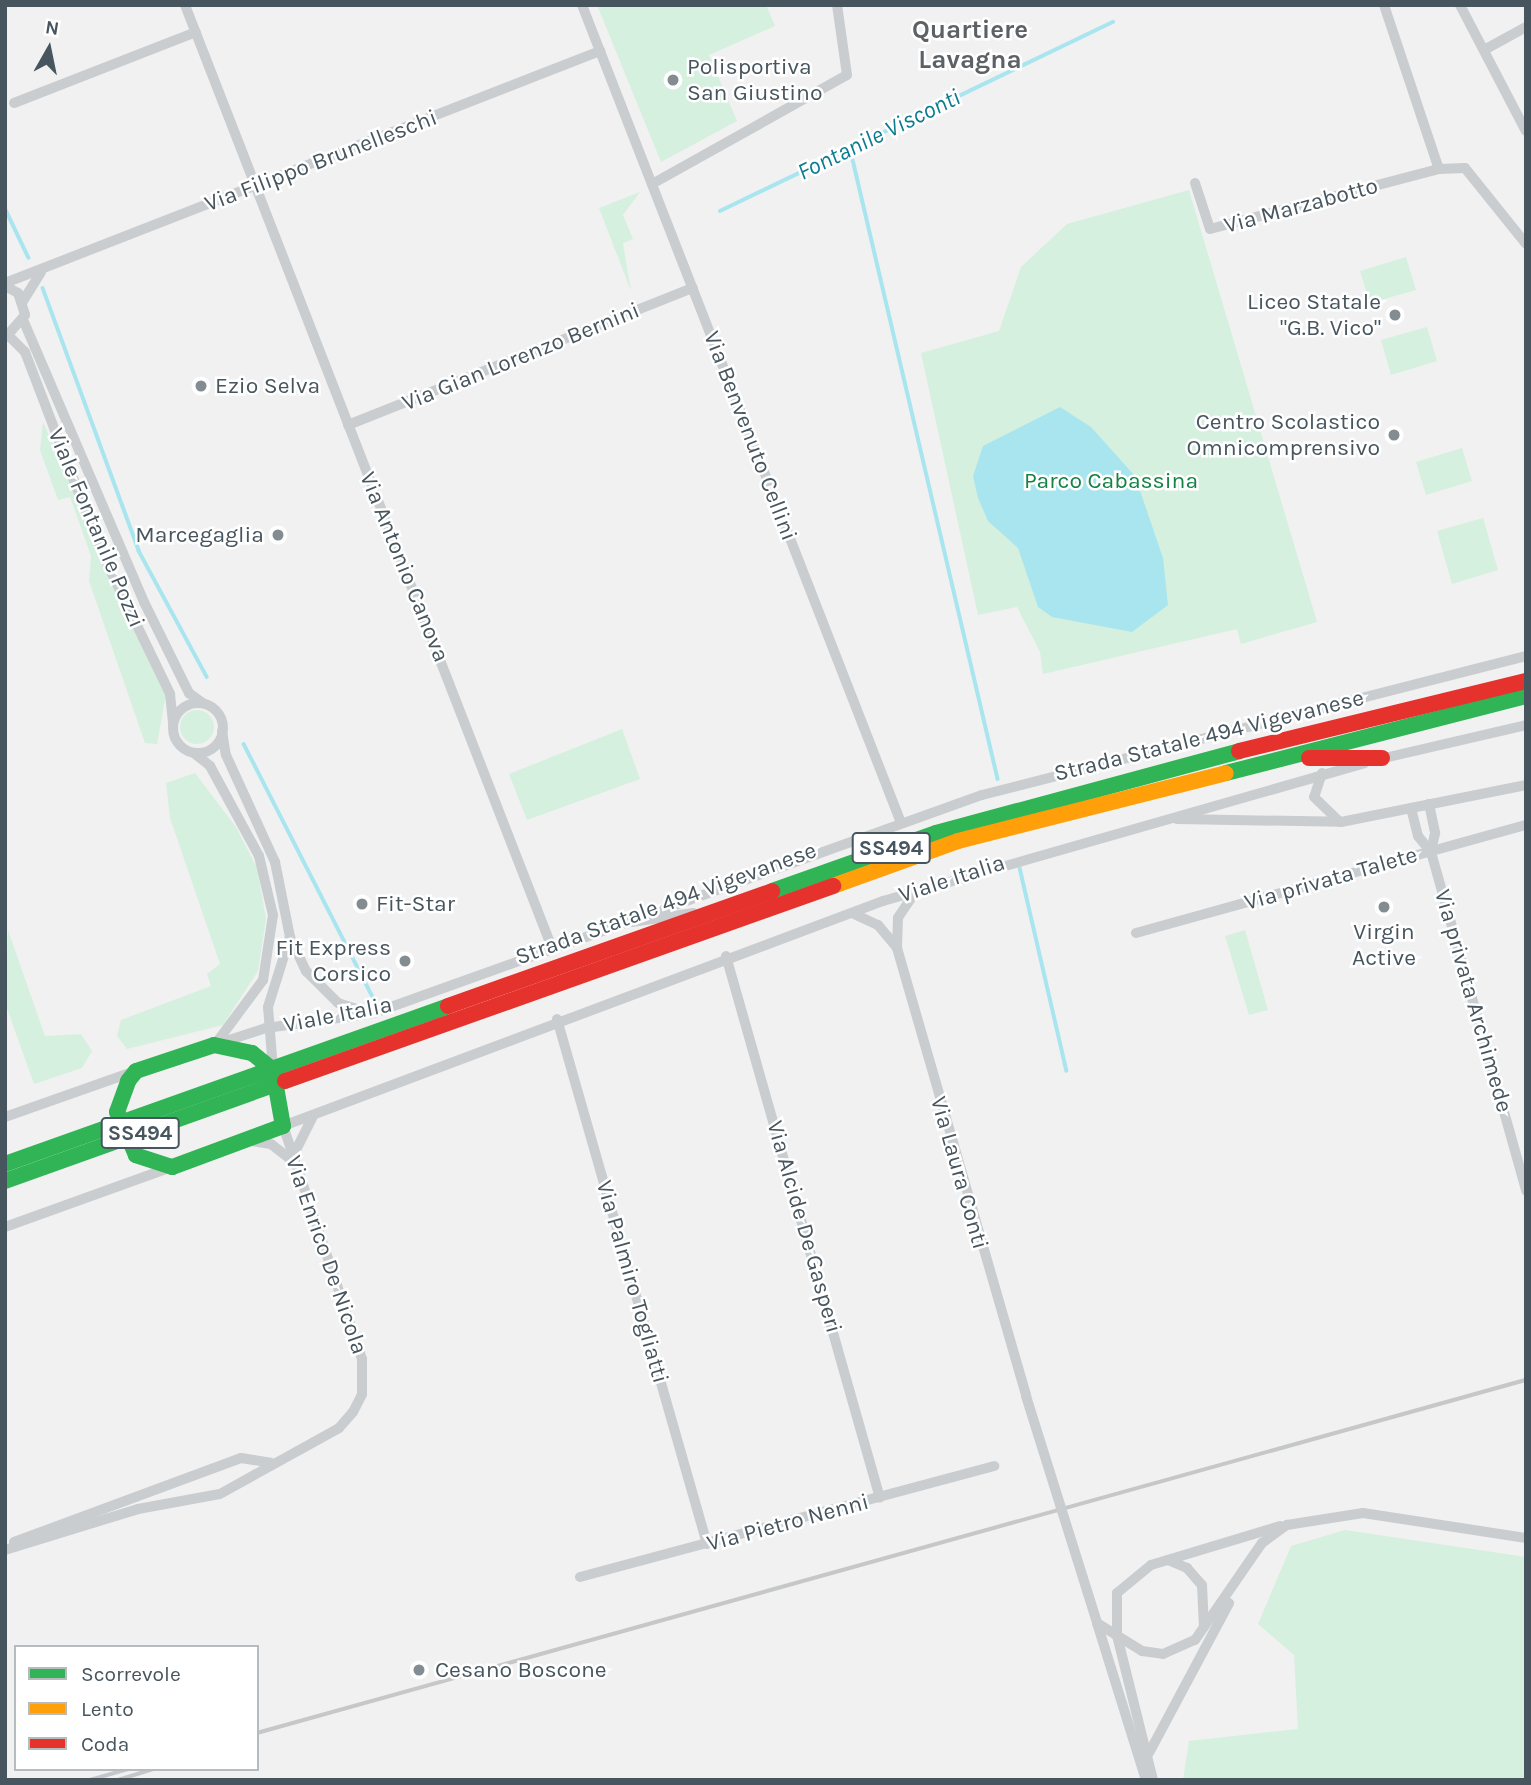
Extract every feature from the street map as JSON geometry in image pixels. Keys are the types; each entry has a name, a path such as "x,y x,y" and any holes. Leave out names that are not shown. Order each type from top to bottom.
{"main road":[{"name":"Strada Statale 494 Vigevanese","path":"274,1078 732,905 1002,812 1526,681"},
{"name":"Strada Statale 494 Vigevanese","path":"274,1078 958,841 1179,781 1526,696"},
{"path":"1179,781 1224,779 1323,756 1382,758"},
{"path":"136,1071 214,1045 252,1053 274,1078 283,1126"},
{"name":"SS494","path":"136,1071 118,1102 123,1131 145,1161 172,1167 283,1126"},
{"name":"SS494","path":"5,1181 123,1131 274,1078"},
{"name":"SS494","path":"5,1164 123,1131"}],"street":[{"name":"Via Antonio Canova","path":"185,5 552,948"},
{"name":"Via Benvenuto Cellini","path":"582,5 901,820"},
{"path":"652,184 846,75 837,5"},
{"path":"1384,5 1439,169"},
{"path":"1460,5 1526,131"},
{"path":"1483,50 1526,27"},
{"path":"14,103 196,32"},
{"name":"Via Filippo Brunelleschi","path":"5,285 600,51"},
{"name":"Via Marzabotto","path":"1195,183 1210,229 1439,169 1471,171 1526,244"},
{"path":"7,337 24,321 23,301 43,270"},
{"path":"5,285 23,301"},
{"name":"Via Gian Lorenzo Bernini","path":"348,425 693,288"},
{"name":"Viale Fontanile Pozzi","path":"24,321 144,602 189,693 220,717 226,755 275,862 290,937"},
{"name":"Viale Fontanile Pozzi","path":"7,337 24,352 101,551 170,694 175,739 210,766 259,856 273,915 263,980 238,1021 214,1045"},
{"name":"Viale Italia","path":"214,1045 266,1028 374,1013 901,820 1104,761 1526,656"},
{"path":"173,724 187,705 203,704"},
{"name":"Viale Italia","path":"283,1126 557,1019 726,956 916,890 1322,773 1526,725"},
{"path":"194,752 209,750 222,731"},
{"path":"1322,773 1314,797 1341,822"},
{"path":"1156,821 1228,819 1341,822 1526,785"},
{"path":"1223,800 1228,819"},
{"path":"1429,804 1435,833 1431,852"},
{"path":"1411,808 1418,836 1431,852"},
{"name":"Via privata Talete","path":"1136,933 1526,825"},
{"name":"Via privata Archimede","path":"1431,852 1526,1191"},
{"name":"Via Laura Conti","path":"916,890 898,918 897,948 1026,1396 1146,1780"},
{"name":"Viale Italia","path":"619,923 732,905"},
{"name":"Via Laura Conti","path":"852,913 878,925 897,948"},
{"path":"290,937 306,971 328,995 374,1013"},
{"path":"274,1078 266,1028 290,937"},
{"name":"Via Alcide De Gasperi","path":"726,956 880,1498"},
{"name":"Via Palmiro Togliatti","path":"557,1019 707,1544"},
{"path":"5,1117 136,1071"},
{"path":"293,1162 297,1137 315,1114"},
{"name":"Via Enrico De Nicola","path":"5,1548 138,1508 220,1493 339,1427 358,1403 364,1374 283,1126"},
{"path":"240,1142 271,1144 293,1162"},
{"path":"5,1227 172,1167"},
{"name":"Via Enrico De Nicola","path":"5,1548 241,1458 271,1463"},
{"name":"Via Pietro Nenni","path":"580,1577 994,1466"},
{"path":"1153,1780 1149,1753 1113,1606 1130,1577 1167,1560 1287,1525 1363,1513 1526,1538"},
{"path":"1149,1753 1234,1590 1262,1543 1287,1525"},
{"path":"1167,1560 1187,1568 1202,1585 1203,1630"},
{"path":"1097,1622 1142,1651 1163,1654 1195,1640 1234,1590"}],"green space":[{"name":"Polisportiva San Giustino","path":"597,5 766,5 775,26 709,55 737,121 661,162"},
{"name":"Parco Cabassina","path":"1189,190 1317,622 1241,644 1237,629 1043,674 1040,652 1017,607 978,615 921,353 999,331 1021,267 1067,224"},
{"path":"640,192 623,215 633,239 623,243 631,291 599,208"},
{"path":"1406,257 1416,290 1370,303 1360,271"},
{"path":"1427,327 1437,361 1391,375 1381,340"},
{"path":"43,422 166,694 157,744 145,743 89,581 91,556 70,497 58,500 40,450"},
{"path":"1462,448 1472,481 1426,495 1416,462"},
{"path":"1483,518 1498,570 1452,584 1437,531"},
{"path":"197,710 209,715 214,727 209,739 197,744 185,739 180,727 185,715"},
{"path":"622,729 640,779 527,820 509,774"},
{"path":"195,773 236,827 257,868 266,919 258,971 223,1025 127,1049 117,1036 121,1020 211,986 207,974 220,964 170,818 166,783"},
{"path":"8,930 45,1036 81,1034 92,1051 82,1068 34,1084 5,1003"},
{"path":"1245,930 1268,1010 1249,1015 1225,936"},
{"path":"1345,1530 1526,1557 1526,1780 1183,1780 1189,1741 1298,1729 1294,1655 1258,1624 1291,1546"}],"water":[{"path":"1060,407 1091,427 1135,476 1163,558 1168,605 1132,632 1052,617 1038,607 1018,548 988,521 978,498 973,476 983,446"}],"waterway":[{"name":"Fontanile Visconti","path":"720,211 1113,22"},
{"path":"850,147 998,779"},
{"path":"5,208 29,258"},
{"path":"43,288 139,551 207,677"},
{"path":"244,744 374,999"},
{"path":"1020,868 1067,1071"}],"railway":[{"path":"259,1732 1526,1380"},
{"path":"90,1780 121,1771"},
{"path":"118,1780 148,1771"}],"traffic: fast":[{"path":"1226,773 1526,696"},
{"path":"772,891 936,833 1239,751"},
{"path":"5,1164 448,1006"},
{"path":"214,1045 252,1053 273,1070 283,1126 172,1167 136,1155 117,1112 128,1081 136,1071 214,1045"},
{"path":"5,1181 285,1081"}],"traffic: slow":[{"path":"833,886 958,841 1226,773"}],"traffic: jam":[{"path":"1239,751 1526,681"},
{"path":"1309,758 1382,758"},
{"path":"285,1081 833,886"},
{"path":"448,1006 772,891"}],"place":[{"name":"Polisportiva San Giustino","path":"673,80"},
{"name":"Liceo Statale \"G.B. Vico\"","path":"1395,315"},
{"name":"Ezio Selva","path":"201,386"},
{"name":"Centro Scolastico Omnicomprensivo","path":"1394,435"},
{"name":"Marcegaglia","path":"278,535"},
{"name":"Fit-Star","path":"362,904"},
{"name":"Virgin Active","path":"1384,907"},
{"name":"Fit Express Corsico","path":"405,961"},
{"name":"Cesano Boscone","path":"419,1670"}],"district":[{"name":"Quartiere Lavagna","path":"970,45"}]}
